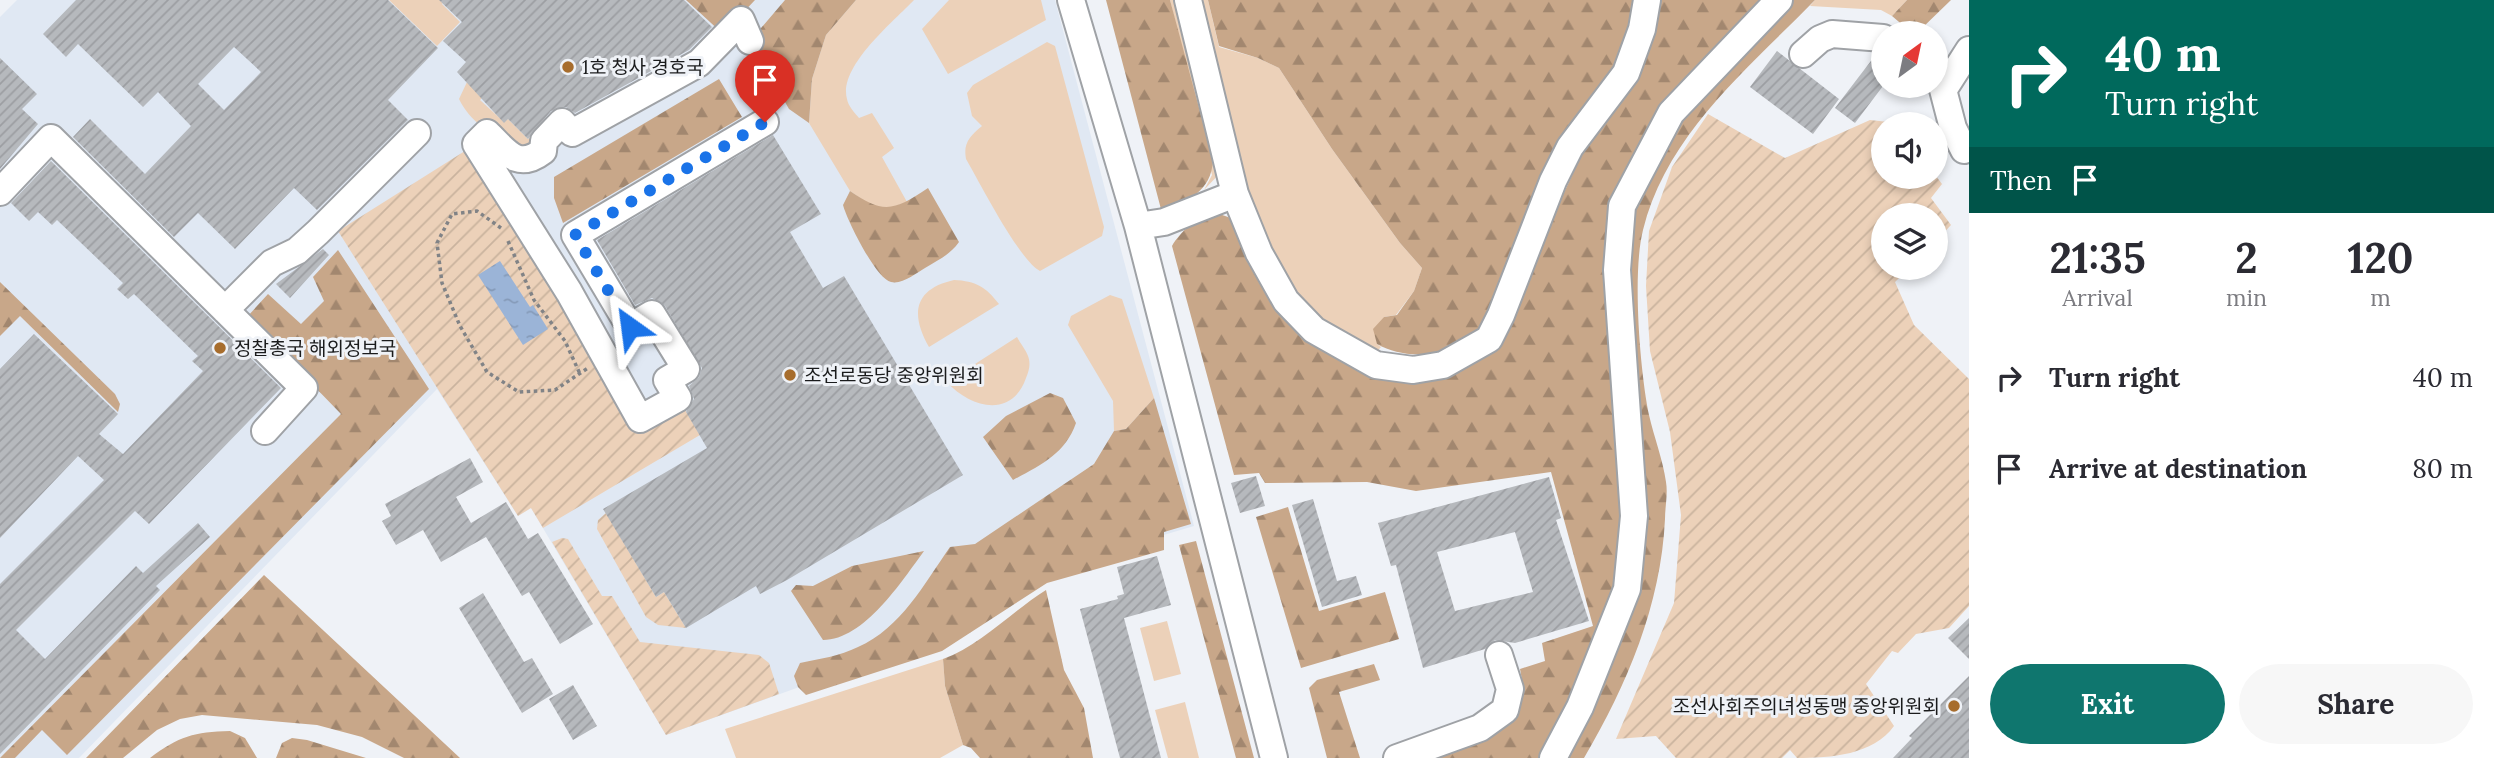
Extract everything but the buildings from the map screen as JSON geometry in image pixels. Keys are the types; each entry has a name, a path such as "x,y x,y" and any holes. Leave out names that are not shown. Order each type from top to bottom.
{"street":[{"path":"1071,0 1138,226 1274,758"},
{"path":"1188,0 1235,194 1259,253 1286,301 1314,330 1376,365 1413,370 1443,365 1489,339 1501,315 1552,181 1570,147 1626,72 1642,29 1647,0"},
{"path":"1553,758 1580,707 1627,589 1634,516 1618,270 1622,206 1671,113 1779,0"},
{"path":"750,41 741,20 699,63 572,133 562,122 544,141 543,151 524,161 514,158 487,133 476,144 606,355 640,419 678,398 667,380 686,369 652,314 630,327 575,235 765,122"},
{"path":"1803,54 1820,39 1832,34 1871,37"},
{"path":"1948,72 1969,50"},
{"path":"1945,98 1953,128 1964,150 1969,146"},
{"path":"225,310 272,263 297,251 318,232 417,133"},
{"path":"0,192 51,138 304,388 265,431"},
{"path":"1138,226 1164,222 1235,194"},
{"path":"1397,758 1480,728 1505,710 1510,689 1499,655"}],"path":[{"path":"580,374 565,341 534,300 503,230 477,211 452,214 437,243 442,283 460,326 487,372 519,392 555,390 580,374 606,355"}],"shaded area":[{"path":"17,0 1055,0 1194,526 1076,561 863,664 666,735 531,508 518,516 437,389 79,758 0,758 0,17"},
{"path":"389,0 445,0 442,4 460,22 437,46"},
{"path":"856,0 914,0 869,46 859,59 846,86 848,102 854,112 859,118 872,113 894,148 882,157 907,202 887,209 870,205 850,191 809,123 812,79 826,35"},
{"path":"949,0 1041,0 1046,20 948,74 922,29"},
{"path":"1170,0 1184,0 1222,171 1204,190 1212,175"},
{"path":"1195,0 1208,0 1219,47 1258,58 1279,68 1332,149 1400,243 1422,268 1414,291 1396,315 1384,317 1377,344 1381,347 1374,355 1319,325 1264,253"},
{"path":"1815,0 1907,0 1892,16 1881,10 1810,6"},
{"path":"1047,42 1055,46 1104,227 1102,236 1040,271 1031,264 1011,237 966,159 968,140 982,126 972,116 967,93 973,85"},
{"path":"467,82 483,97 480,100 504,122 508,119 528,139 535,132 536,156 492,134 473,119 459,99"},
{"path":"1708,114 1785,158 1870,120 1871,189 1938,189 1931,198 1935,203 1871,203 1871,280 1897,280 1895,282 1914,325 1969,379 1969,606 1949,628 1916,634 1898,653 1892,651 1866,684 1894,726 1885,736 1863,749 1824,757 1797,758 1790,750 1782,758 1676,758 1656,736 1616,739 1674,603 1681,515 1670,432 1650,351 1646,286 1649,231 1672,167"},
{"path":"476,144 640,419 678,398 700,435 543,528 531,508 518,516 338,231"},
{"path":"954,280 980,286 999,304 929,347 919,324 919,304 931,290"},
{"path":"1110,295 1122,299 1154,398 1126,429 1114,431 1113,401 1068,325 1071,316"},
{"path":"1017,337 1027,354 1029,367 1020,391 1011,400 990,405 978,403 956,391 947,382"},
{"path":"606,513 656,597 664,592 686,628 658,625 646,617 597,529 598,520"},
{"path":"568,539 602,596 612,596 640,642 759,655 769,663 779,694 666,735 552,542"},
{"path":"1167,621 1181,674 1154,681 1140,628"},
{"path":"943,659 945,686 963,745 940,758 736,758 725,729"},
{"path":"1185,702 1199,758 1168,758 1155,710"}],"green space":[{"path":"686,0 755,0 723,34"},
{"path":"785,0 856,0 826,35 812,79 809,123 789,109 750,41"},
{"path":"1106,0 1170,0 1213,160 1203,188 1189,199 1162,213"},
{"path":"1208,0 1636,0 1632,33 1622,57 1545,171 1529,205 1488,319 1480,329 1457,345 1416,354 1389,350 1377,344 1373,329 1384,317 1397,315 1414,291 1422,268 1400,243 1332,149 1279,68 1258,58 1219,46"},
{"path":"1655,0 1765,0 1615,208 1625,517 1620,593 1544,758 1432,758 1467,746 1498,731 1510,721 1519,708 1522,691 1520,669 1545,661 1542,643 1593,626 1551,472 1416,491 1367,482 1265,483 1259,473 1234,475 1172,246 1188,227 1203,217 1228,217 1238,225 1258,260 1374,372 1498,342 1517,313 1542,239"},
{"path":"1792,0 1815,0 1738,77 1691,133 1671,163 1655,195 1643,230 1638,271 1638,322 1646,396 1667,487 1662,551 1649,613 1614,702 1584,758 1563,758 1636,590 1626,272 1632,210 1676,122"},
{"path":"1907,0 1951,0 1929,21 1898,21 1892,16"},
{"path":"719,79 742,117 563,223 554,198 554,177"},
{"path":"928,188 959,242 948,254 913,275 900,282 891,282 870,260 843,205 850,191 872,204 889,207 907,201"},
{"path":"338,250 429,389 67,755 42,730 15,758 0,758 341,414 247,317 268,294 301,324 324,301 313,277"},
{"path":"0,282 115,394 120,404 118,412 20,316 0,336"},
{"path":"1050,393 1063,398 1076,423 1059,451 1013,480 983,437 1006,416"},
{"path":"1154,398 1191,524 1164,532 1164,550 1047,583 942,651 806,695 798,687 794,676 800,663 844,653 887,629 921,590 950,547 975,544 1094,464 1114,431 1126,429"},
{"path":"1288,507 1319,611 1385,592 1399,639 1301,668 1256,517"},
{"path":"1196,541 1254,758 1236,758 1179,545"},
{"path":"924,551 881,607 853,630 838,637 823,640 791,591 796,585 813,586 852,566"},
{"path":"264,575 460,758 404,758 362,737 317,725 202,715 180,719 157,730 123,758 86,758"},
{"path":"1046,590 1064,670 1084,708 1093,758 980,758 971,748 963,745 945,686 943,659 970,646"},
{"path":"1374,664 1380,680 1339,692 1360,758 1327,758 1309,688 1317,680"},
{"path":"230,731 245,738 257,758 150,758 187,737"},
{"path":"292,738 366,758 276,758 282,743"}],"water":[{"path":"500,261 548,329 523,345 478,275"}],"place":[{"name":"1호 청사 경호국","path":"568,67"},
{"name":"정찰총국 해외정보국","path":"220,348"},
{"name":"조선로동당 중앙위원회","path":"790,375"},
{"name":"조선사회주의녀성동맹 중앙위원회","path":"1954,706"}],"route":[{"path":"630,327 575,235 765,122"}]}
